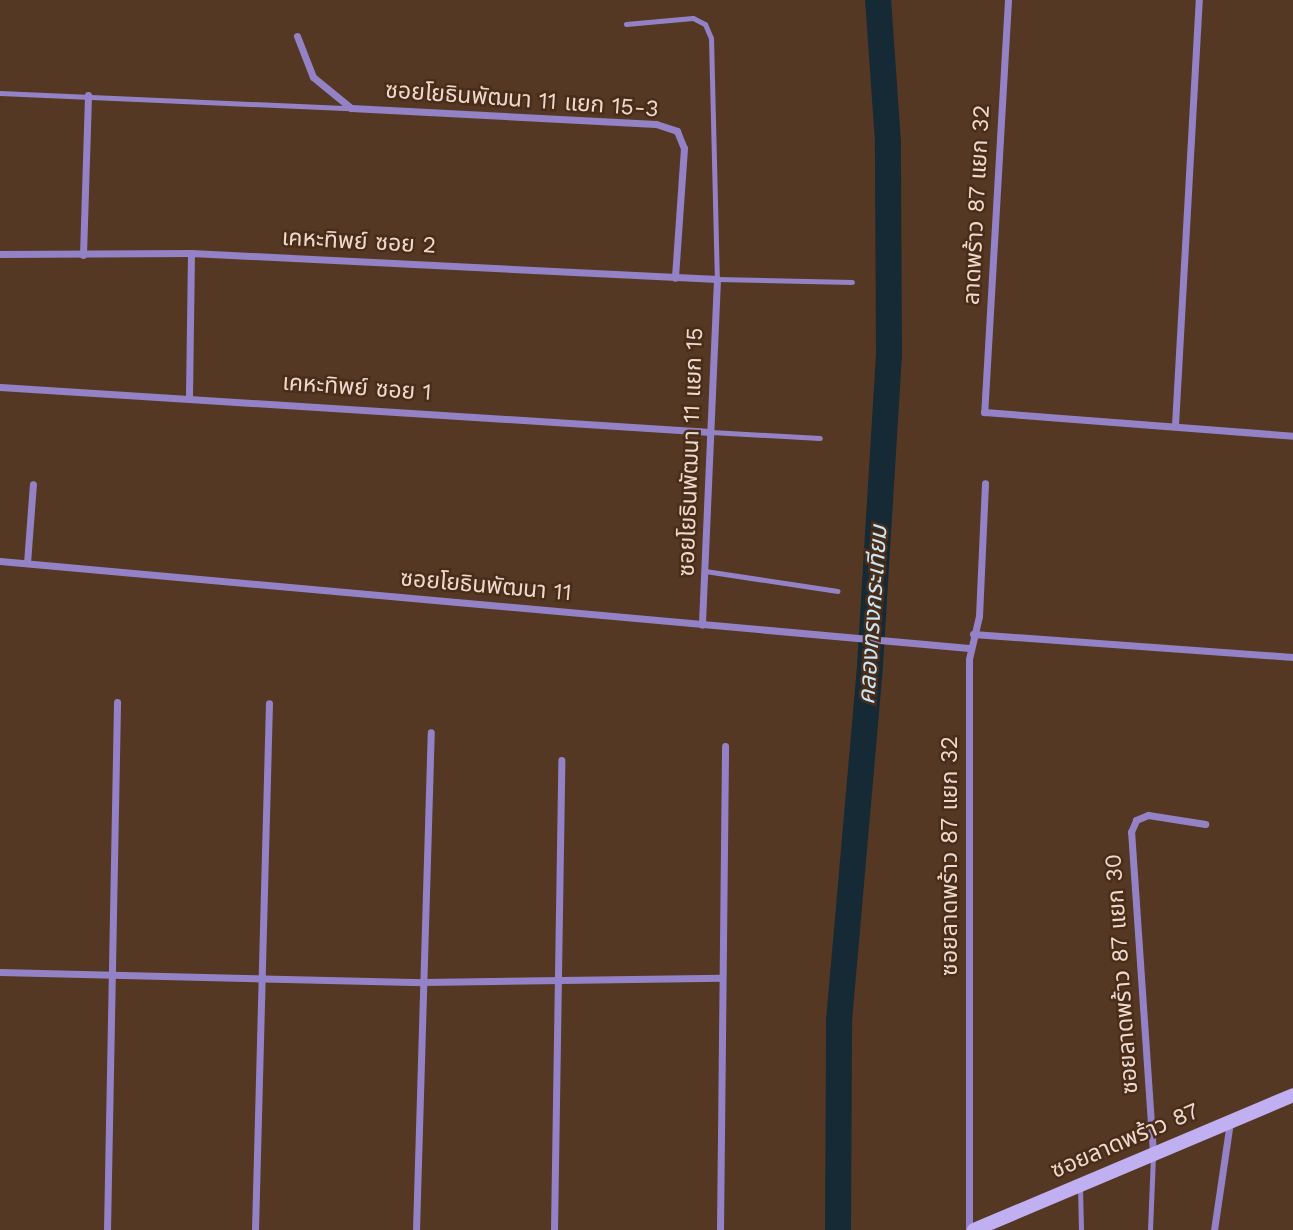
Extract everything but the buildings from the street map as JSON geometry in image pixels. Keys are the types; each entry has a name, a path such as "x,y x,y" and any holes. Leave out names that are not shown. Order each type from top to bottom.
{"street":[{"name":"ลาดพร้าว 87 แยก 32","path":"1008,0 984,412 1175,425"},
{"path":"1199,0 1175,425 1293,436"},
{"name":"ซอยโยธินพัฒนา 11 แยก 15-3","path":"298,36 313,77 351,108 656,124 677,131 684,148 675,278"},
{"path":"83,255 88,95"},
{"path":"189,396 191,253"},
{"name":"เคหะทิพย์ ซอย 2","path":"0,254 191,253 717,279"},
{"name":"ซอยโยธินพัฒนา 11 แยก 15","path":"702,625 717,279"},
{"name":"เคหะทิพย์ ซอย 1","path":"0,387 189,396 711,432"},
{"name":"ซอยลาดพร้าว 87 แยก 32","path":"972,1230 970,648 979,616 985,483"},
{"path":"26,563 33,484"},
{"name":"ซอยโยธินพัฒนา 11","path":"0,561 970,648"},
{"path":"972,634 1293,657"},
{"path":"107,1230 117,702"},
{"path":"255,1230 269,704"},
{"path":"416,1230 431,732"},
{"path":"720,1230 725,746"},
{"path":"554,1230 561,760"},
{"name":"ซอยลาดพร้าว 87 แยก 30","path":"1153,1154 1131,832 1136,820 1148,815 1205,824"},
{"path":"0,972 423,982 722,978"},
{"name":"ซอยลาดพร้าว 87","path":"972,1230 1293,1095"},
{"path":"1214,1230 1230,1122"}],"lane":[{"path":"626,24 693,19 705,24 711,38 717,279 852,282"},
{"path":"0,93 351,108"},
{"path":"711,432 820,438"},
{"path":"705,570 837,591"},
{"path":"1150,1230 1153,1154"},
{"path":"1080,1185 1081,1230"}],"waterway":[{"name":"คลองทรงกระเทียม","path":"838,1230 839,1021 870,665 889,355 888,142 878,0"}]}
